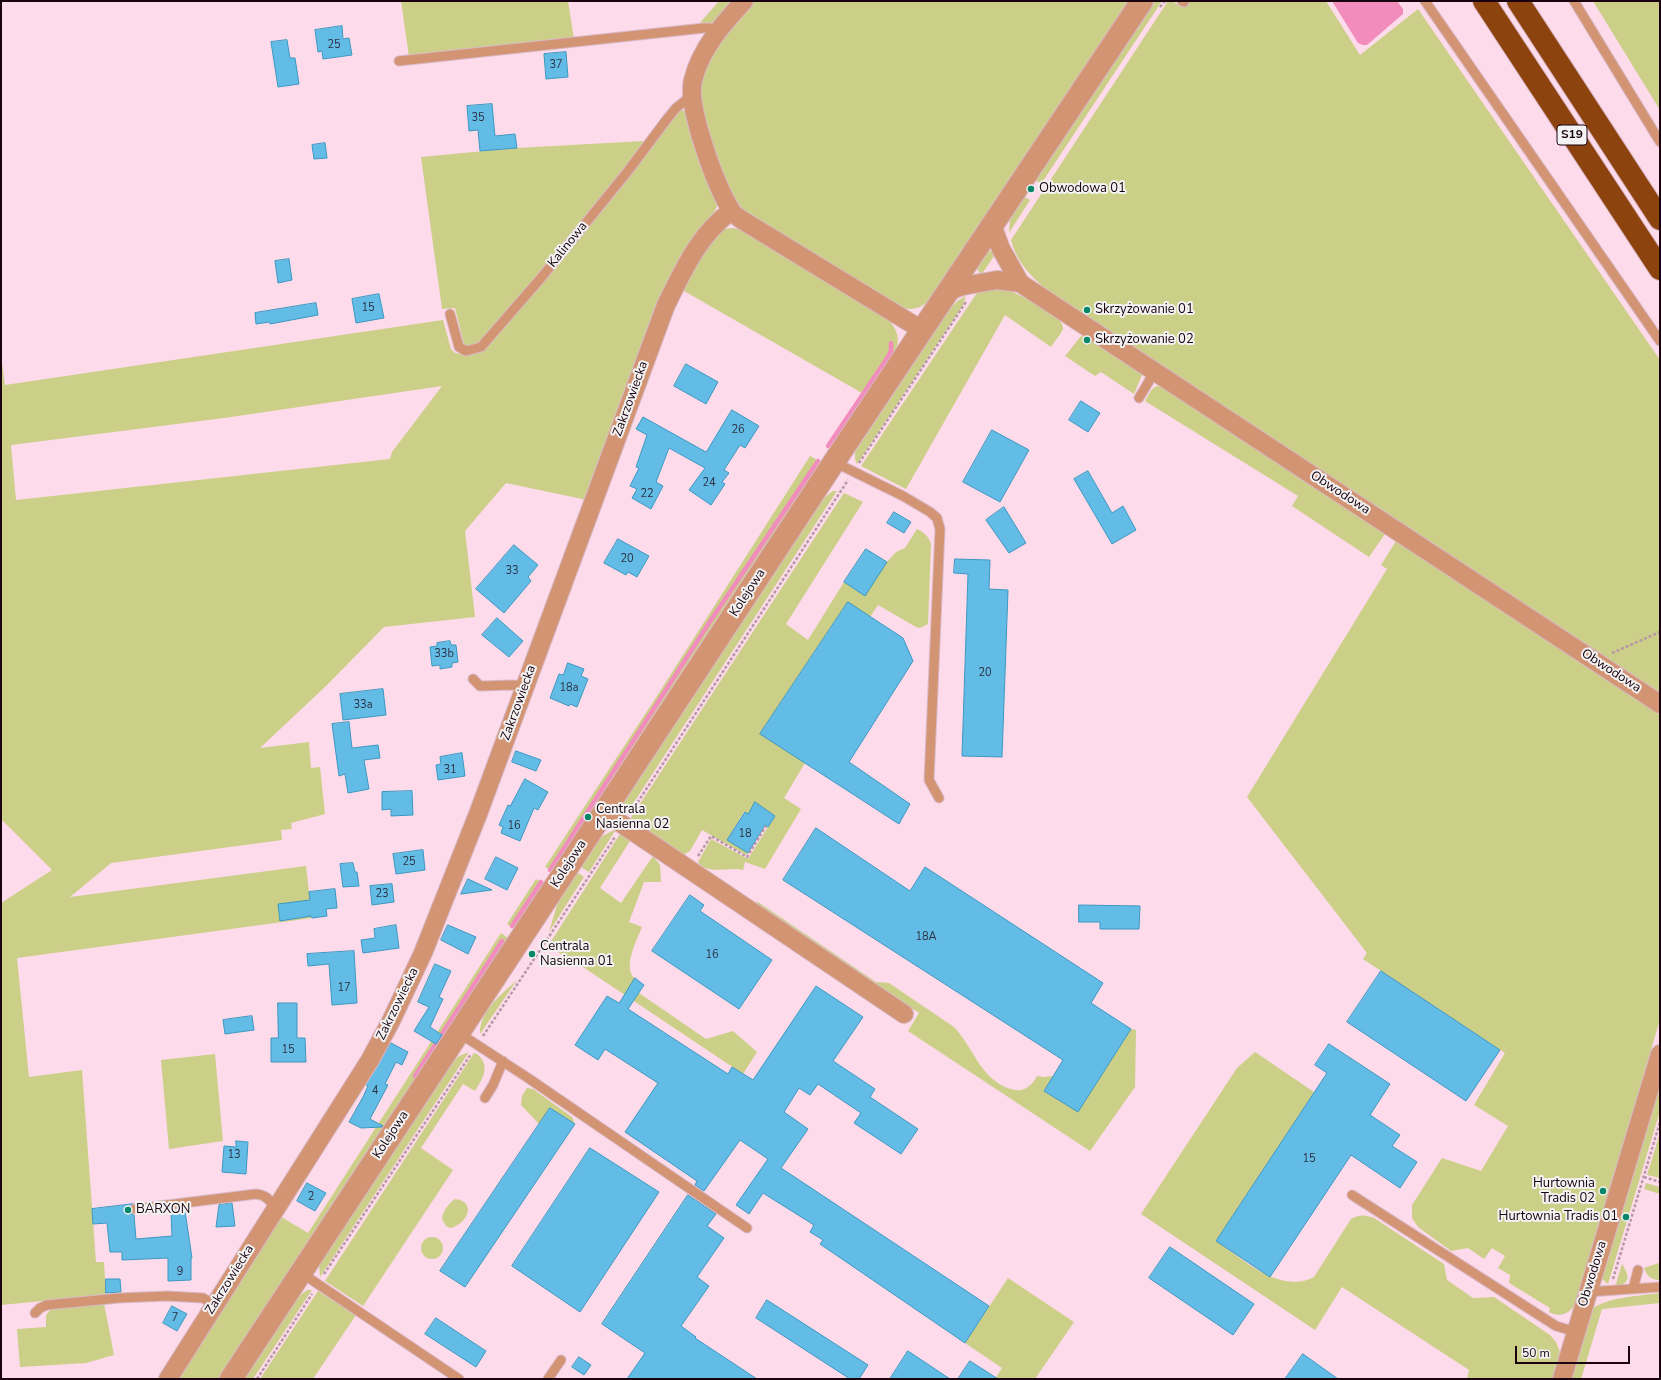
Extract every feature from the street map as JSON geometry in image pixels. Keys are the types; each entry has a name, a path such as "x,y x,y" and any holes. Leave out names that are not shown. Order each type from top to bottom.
{"highway":[{"name":"S19","path":"1484,1 1660,269"},
{"name":"S19","path":"1518,1 1660,219"}],"street":[{"path":"744,1 717,32 699,63 692,80 691,96 706,153 731,211 742,220 922,330"},
{"name":"Kolejowa","path":"231,1379 309,1278 459,1033 834,462 992,225 1151,4"},
{"name":"Zakrzowiecka","path":"168,1379 370,1060 411,979 429,939 478,814 666,305 701,242 714,225 731,211"},
{"name":"Obwodowa","path":"992,225 1001,249 1020,283"},
{"name":"Obwodowa","path":"948,291 980,282 997,280 1020,283 1660,704"},
{"path":"604,812 904,1014"},
{"name":"Obwodowa","path":"1562,1379 1660,1054"}],"lane":[{"path":"1425,1 1660,341"},
{"path":"1574,1 1660,142"},
{"path":"399,61 704,28 710,28 717,32"},
{"name":"Kalinowa","path":"450,314 459,347 466,351 481,347 542,278 595,213 676,108 691,96"},
{"path":"1139,398 1155,371"},
{"path":"834,462 903,496 930,512 939,523 940,537 929,780 939,798"},
{"path":"473,679 480,686 525,686"},
{"path":"459,1033 503,1061 747,1228"},
{"path":"485,1098 503,1061"},
{"path":"135,1209 247,1194 278,1195 287,1192"},
{"path":"1352,1194 1556,1326 1576,1332"},
{"path":"263,1195 272,1203 274,1210"},
{"path":"1633,1289 1638,1270"},
{"path":"309,1278 459,1379"},
{"path":"1588,1292 1660,1288"},
{"path":"35,1313 40,1308 47,1305 119,1298 166,1296 203,1298 214,1305"},
{"path":"548,1379 561,1360"}],"path":[{"path":"1151,4 1164,1"},
{"path":"257,1379 309,1278 477,1044 853,472 980,282"},
{"path":"1595,661 1660,632"},
{"path":"690,869 710,836 747,857 766,826"},
{"path":"1610,1290 1660,1122"},
{"path":"1644,1177 1660,1182"}],"green space":[{"path":"401,1 568,1 574,39 409,57"},
{"path":"719,1 733,1 715,24 698,25"},
{"path":"754,1 1128,1 932,298 920,307 908,309 898,307 747,214 728,190 711,149 699,88 708,59 734,22"},
{"path":"1153,1 1162,1 1041,184 1034,179"},
{"path":"1168,1 1172,1 1182,7 1186,1 1326,1 1360,55 1418,9 1660,360 1660,695 1062,300 1030,275 1022,264 1011,240"},
{"path":"1593,1 1660,1 1660,110 1655,102"},
{"path":"681,110 685,111 688,116 719,199 587,500 506,483 465,531 475,617 384,627 326,686 260,748 309,742 311,768 320,767 325,814 291,823 292,829 281,830 282,840 111,863 70,897 306,866 312,918 17,958 29,1077 82,1070 96,1262 104,1262 106,1295 1,1305 1,903 52,870 1,819 1,355 5,385 443,320 451,349 455,353 469,355 483,350 544,282 632,174 674,114","holes":["442,386 392,452 390,459 16,500 11,445 224,418"]},
{"path":"643,141 641,149 537,277 482,341 473,346 464,344 455,308 442,309 421,157 517,148"},
{"path":"1023,196 1030,200 1009,233 1010,218"},
{"path":"724,229 740,229 884,315 895,328 898,340 895,352 869,397 684,291 694,268 717,233"},
{"path":"992,250 996,253 982,274 977,269 978,266 985,255"},
{"path":"1003,288 1038,305 1062,323 1063,329 1051,347 1005,315 906,489 861,466 979,290"},
{"path":"966,296 963,305 857,464 855,452 950,308"},
{"path":"1081,336 1087,338 1140,370 1142,375 1134,394 1101,372 1095,376 1065,356"},
{"path":"1157,386 1162,387 1307,480 1385,534 1369,557 1292,506 1298,496 1145,401 1152,389"},
{"path":"810,456 824,464 622,771 618,769 553,871 545,867 657,696"},
{"path":"833,491 837,491 625,816 622,808 624,801 824,498"},
{"path":"844,493 863,502 786,624 808,640 844,582 865,595 887,562 896,552 905,548 917,529 926,535 931,544 928,624 920,628 916,627 878,605 870,617 857,614 845,606 760,734 805,763 784,798 801,809 765,869 745,862 743,870 707,869 698,862 711,839 748,859 775,816 755,802 748,814 744,812 727,840 748,853 746,855 702,830 690,851 683,855 630,819"},
{"path":"1396,541 1660,714 1660,1019 1578,1300 1569,1311 1558,1315 1549,1312 1550,1308 1509,1283 1510,1275 1498,1268 1505,1256 1492,1248 1484,1259 1468,1248 1451,1251 1418,1227 1412,1218 1412,1205 1442,1158 1481,1171 1508,1126 1474,1105 1505,1053 1363,959 1367,953 1247,797 1387,569 1381,565"},
{"path":"615,831 589,872 581,867 601,837"},
{"path":"620,834 630,841 600,888 621,903 653,856 660,865 661,882 644,882 629,922 642,927 634,946 630,961 631,974 635,979 625,994 634,1000 639,993 706,1039 733,1031 757,1052 743,1074 586,969 548,946"},
{"path":"577,872 584,877 549,932 557,905"},
{"path":"536,879 546,885 518,930 507,924"},
{"path":"758,902 876,982 889,983 954,1027 986,1073 1003,1086 1015,1090 1022,1090 1031,1084 1037,1076 1053,1076 1044,1091 1078,1112 1131,1029 1136,1030 1135,1087 1090,1151 908,1031 919,1013 754,903"},
{"path":"501,933 509,939 221,1379 174,1379 278,1215 308,1233"},
{"path":"517,980 480,1034 483,1018 487,1011 492,1004"},
{"path":"469,1052 320,1277 319,1264 450,1064 459,1056"},
{"path":"1255,1052 1314,1092 1216,1241 1262,1272 1288,1282 1301,1281 1314,1277 1351,1219 1357,1216 1368,1216 1374,1218 1444,1264 1447,1280 1473,1298 1494,1297 1550,1335 1556,1342 1560,1352 1560,1358 1554,1379 1467,1379 1469,1370 1342,1287 1315,1330 1141,1214 1237,1068"},
{"path":"474,1053 477,1054 484,1063 485,1068 481,1081 475,1091 463,1084 421,1148 453,1170 363,1306 325,1281"},
{"path":"215,1054 223,1141 169,1149 161,1060"},
{"path":"1660,1075 1660,1111 1608,1284 1601,1278"},
{"path":"527,1088 533,1089 572,1117 575,1124 550,1108 539,1124 521,1105 522,1096"},
{"path":"1660,1133 1660,1178 1647,1175"},
{"path":"1646,1183 1660,1187 1660,1194 1644,1189"},
{"path":"455,1199 462,1201 468,1209 465,1219 456,1226 450,1228 446,1226 442,1219 443,1213"},
{"path":"432,1237 440,1240 443,1248 440,1256 432,1259 424,1256 421,1248 424,1240"},
{"path":"1660,1261 1660,1280 1654,1279 1648,1275 1644,1268 1659,1263"},
{"path":"1622,1264 1628,1278 1627,1281 1615,1287"},
{"path":"1008,1278 1074,1322 1035,1379 995,1379 1002,1368 965,1343"},
{"path":"307,1290 312,1290 253,1379 243,1379 297,1298"},
{"path":"318,1291 356,1315 313,1379 260,1379"},
{"path":"1660,1293 1660,1303 1602,1309 1581,1379 1570,1379 1590,1311 1596,1306 1613,1300"},
{"path":"104,1303 114,1355 86,1363 20,1367 17,1329 46,1327 46,1315 51,1309"}],"shaded area":[{"path":"1332,1 1397,1 1403,9 1403,14 1367,45 1363,45 1358,43"}],"building":[{"path":"342,26 343,39 349,38 352,55 323,59 322,51 318,52 315,30"},
{"path":"287,40 290,58 295,58 299,84 278,87 271,42"},
{"path":"566,52 568,77 546,79 544,54"},
{"path":"492,104 495,136 515,134 517,148 480,151 478,130 469,131 467,106"},
{"path":"325,143 327,158 314,159 312,145"},
{"path":"289,259 292,280 278,283 275,261"},
{"path":"379,294 384,318 356,323 352,299"},
{"path":"316,303 318,315 270,324 270,322 256,324 255,313"},
{"path":"686,364 718,382 706,404 674,386"},
{"path":"1081,401 1100,413 1088,432 1069,420"},
{"path":"732,410 759,426 745,448 740,445 724,470 729,473 722,482 725,484 711,505 689,490 705,468 669,448 656,482 663,486 651,509 632,498 637,489 630,486 639,468 636,467 647,435 636,429 643,417 706,452"},
{"path":"992,430 1029,450 1000,502 963,482"},
{"path":"1088,471 1112,513 1123,506 1136,530 1112,544 1074,479"},
{"path":"1004,507 1026,543 1009,553 986,520"},
{"path":"894,512 911,522 904,533 887,523"},
{"path":"618,539 649,556 637,577 628,572 626,575 604,563"},
{"path":"514,545 538,565 528,577 531,581 504,613 476,589"},
{"path":"866,549 887,562 865,596 844,582"},
{"path":"955,559 990,560 989,589 1008,590 1002,757 962,756 968,574 954,573"},
{"path":"848,602 903,638 913,661 849,762 910,804 899,824 760,734"},
{"path":"497,618 523,641 509,657 482,635"},
{"path":"450,641 451,645 456,645 458,662 452,663 452,667 440,669 440,665 432,666 430,647 437,646 437,643"},
{"path":"568,663 584,669 581,676 588,679 577,707 570,704 569,706 550,698 559,674 563,675"},
{"path":"383,689 386,715 343,720 340,694"},
{"path":"349,722 352,748 378,745 380,758 364,760 369,789 348,793 345,774 339,776 332,724"},
{"path":"516,751 541,760 536,771 512,762"},
{"path":"462,753 465,776 438,780 436,765 441,764 440,757"},
{"path":"525,779 548,792 538,810 534,808 520,841 501,833 503,827 499,825 508,805 510,806"},
{"path":"412,791 413,815 391,816 391,809 382,810 382,792"},
{"path":"755,802 775,816 768,827 765,825 748,853 727,840 745,812 748,814"},
{"path":"816,828 910,891 925,867 1103,983 1091,1003 1131,1029 1078,1112 1044,1091 1063,1060 783,880"},
{"path":"423,850 425,870 396,874 393,854"},
{"path":"496,857 518,868 507,890 485,879"},
{"path":"353,863 355,872 357,872 359,886 343,887 340,864"},
{"path":"468,879 492,890 461,894"},
{"path":"392,884 394,902 372,905 370,886"},
{"path":"335,889 337,908 326,909 327,916 312,918 311,916 280,921 278,904 310,900 309,892"},
{"path":"690,895 704,905 700,911 772,960 739,1009 652,951"},
{"path":"1079,905 1140,906 1139,929 1100,929 1100,922 1079,922"},
{"path":"396,925 399,948 363,953 361,940 375,938 374,929"},
{"path":"448,925 476,937 468,954 441,940"},
{"path":"354,951 357,1003 332,1005 329,964 308,966 307,954"},
{"path":"435,964 451,971 439,997 443,999 430,1027 442,1035 436,1044 414,1031 429,1007 418,1002"},
{"path":"1381,971 1500,1050 1466,1101 1347,1022"},
{"path":"635,978 644,985 628,1009 728,1074 732,1067 753,1080 816,986 863,1017 833,1061 875,1089 870,1097 918,1129 901,1154 854,1123 861,1113 818,1084 810,1095 799,1088 784,1112 808,1129 781,1168 989,1306 965,1343 820,1244 823,1240 810,1232 814,1225 763,1193 749,1214 736,1205 768,1159 740,1140 704,1191 695,1185 697,1181 625,1132 658,1083 605,1049 598,1060 575,1045 607,996 619,1003"},
{"path":"278,1003 297,1003 297,1038 305,1038 306,1062 271,1062 271,1038 278,1038"},
{"path":"252,1016 254,1030 225,1034 223,1020"},
{"path":"391,1043 408,1052 402,1065 396,1062 385,1084 388,1085 370,1119 383,1126 361,1128 349,1122 363,1097 368,1086 366,1085"},
{"path":"1329,1044 1390,1084 1370,1115 1400,1135 1392,1146 1417,1162 1400,1188 1351,1155 1270,1277 1216,1241 1327,1073 1315,1065"},
{"path":"550,1108 575,1124 465,1287 440,1271"},
{"path":"236,1141 248,1142 246,1174 222,1172 224,1146 236,1147"},
{"path":"590,1148 659,1192 580,1312 512,1266"},
{"path":"307,1183 326,1193 315,1211 297,1201"},
{"path":"688,1195 716,1214 707,1226 724,1238 697,1277 709,1286 681,1326 696,1337 695,1338 757,1379 627,1379 645,1353 602,1324"},
{"path":"232,1203 235,1226 216,1227 219,1205"},
{"path":"133,1204 129,1209 130,1213 134,1215 136,1239 172,1236 171,1213 185,1211 192,1258 191,1280 168,1281 168,1258 122,1260 122,1252 110,1252 107,1223 93,1224 92,1209"},
{"path":"1170,1247 1254,1304 1233,1335 1149,1278"},
{"path":"106,1279 120,1279 121,1292 106,1293"},
{"path":"767,1300 868,1365 859,1379 850,1379 756,1318"},
{"path":"172,1306 187,1314 177,1331 163,1323"},
{"path":"436,1318 486,1351 476,1367 425,1334"},
{"path":"908,1351 950,1379 890,1379"},
{"path":"1303,1354 1338,1379 1285,1379"},
{"path":"579,1357 591,1365 584,1375 572,1367"},
{"path":"970,1361 998,1379 958,1379"}],"waterway":[{"path":"828,446 888,357 891,351 891,343"},
{"path":"550,870 709,623 818,461"},
{"path":"512,926 541,882"},
{"path":"415,1076 502,941"}],"place":[{"name":"Obwodowa 01","path":"1031,189"},
{"name":"Skrzyżowanie 01","path":"1087,310"},
{"name":"Skrzyżowanie 02","path":"1087,340"},
{"name":"Centrala Nasienna 02","path":"588,817"},
{"name":"Centrala Nasienna 01","path":"532,954"},
{"name":"Hurtownia Tradis 02","path":"1603,1191"},
{"name":"BARXON","path":"128,1210"},
{"name":"Hurtownia Tradis 01","path":"1626,1217"}]}
